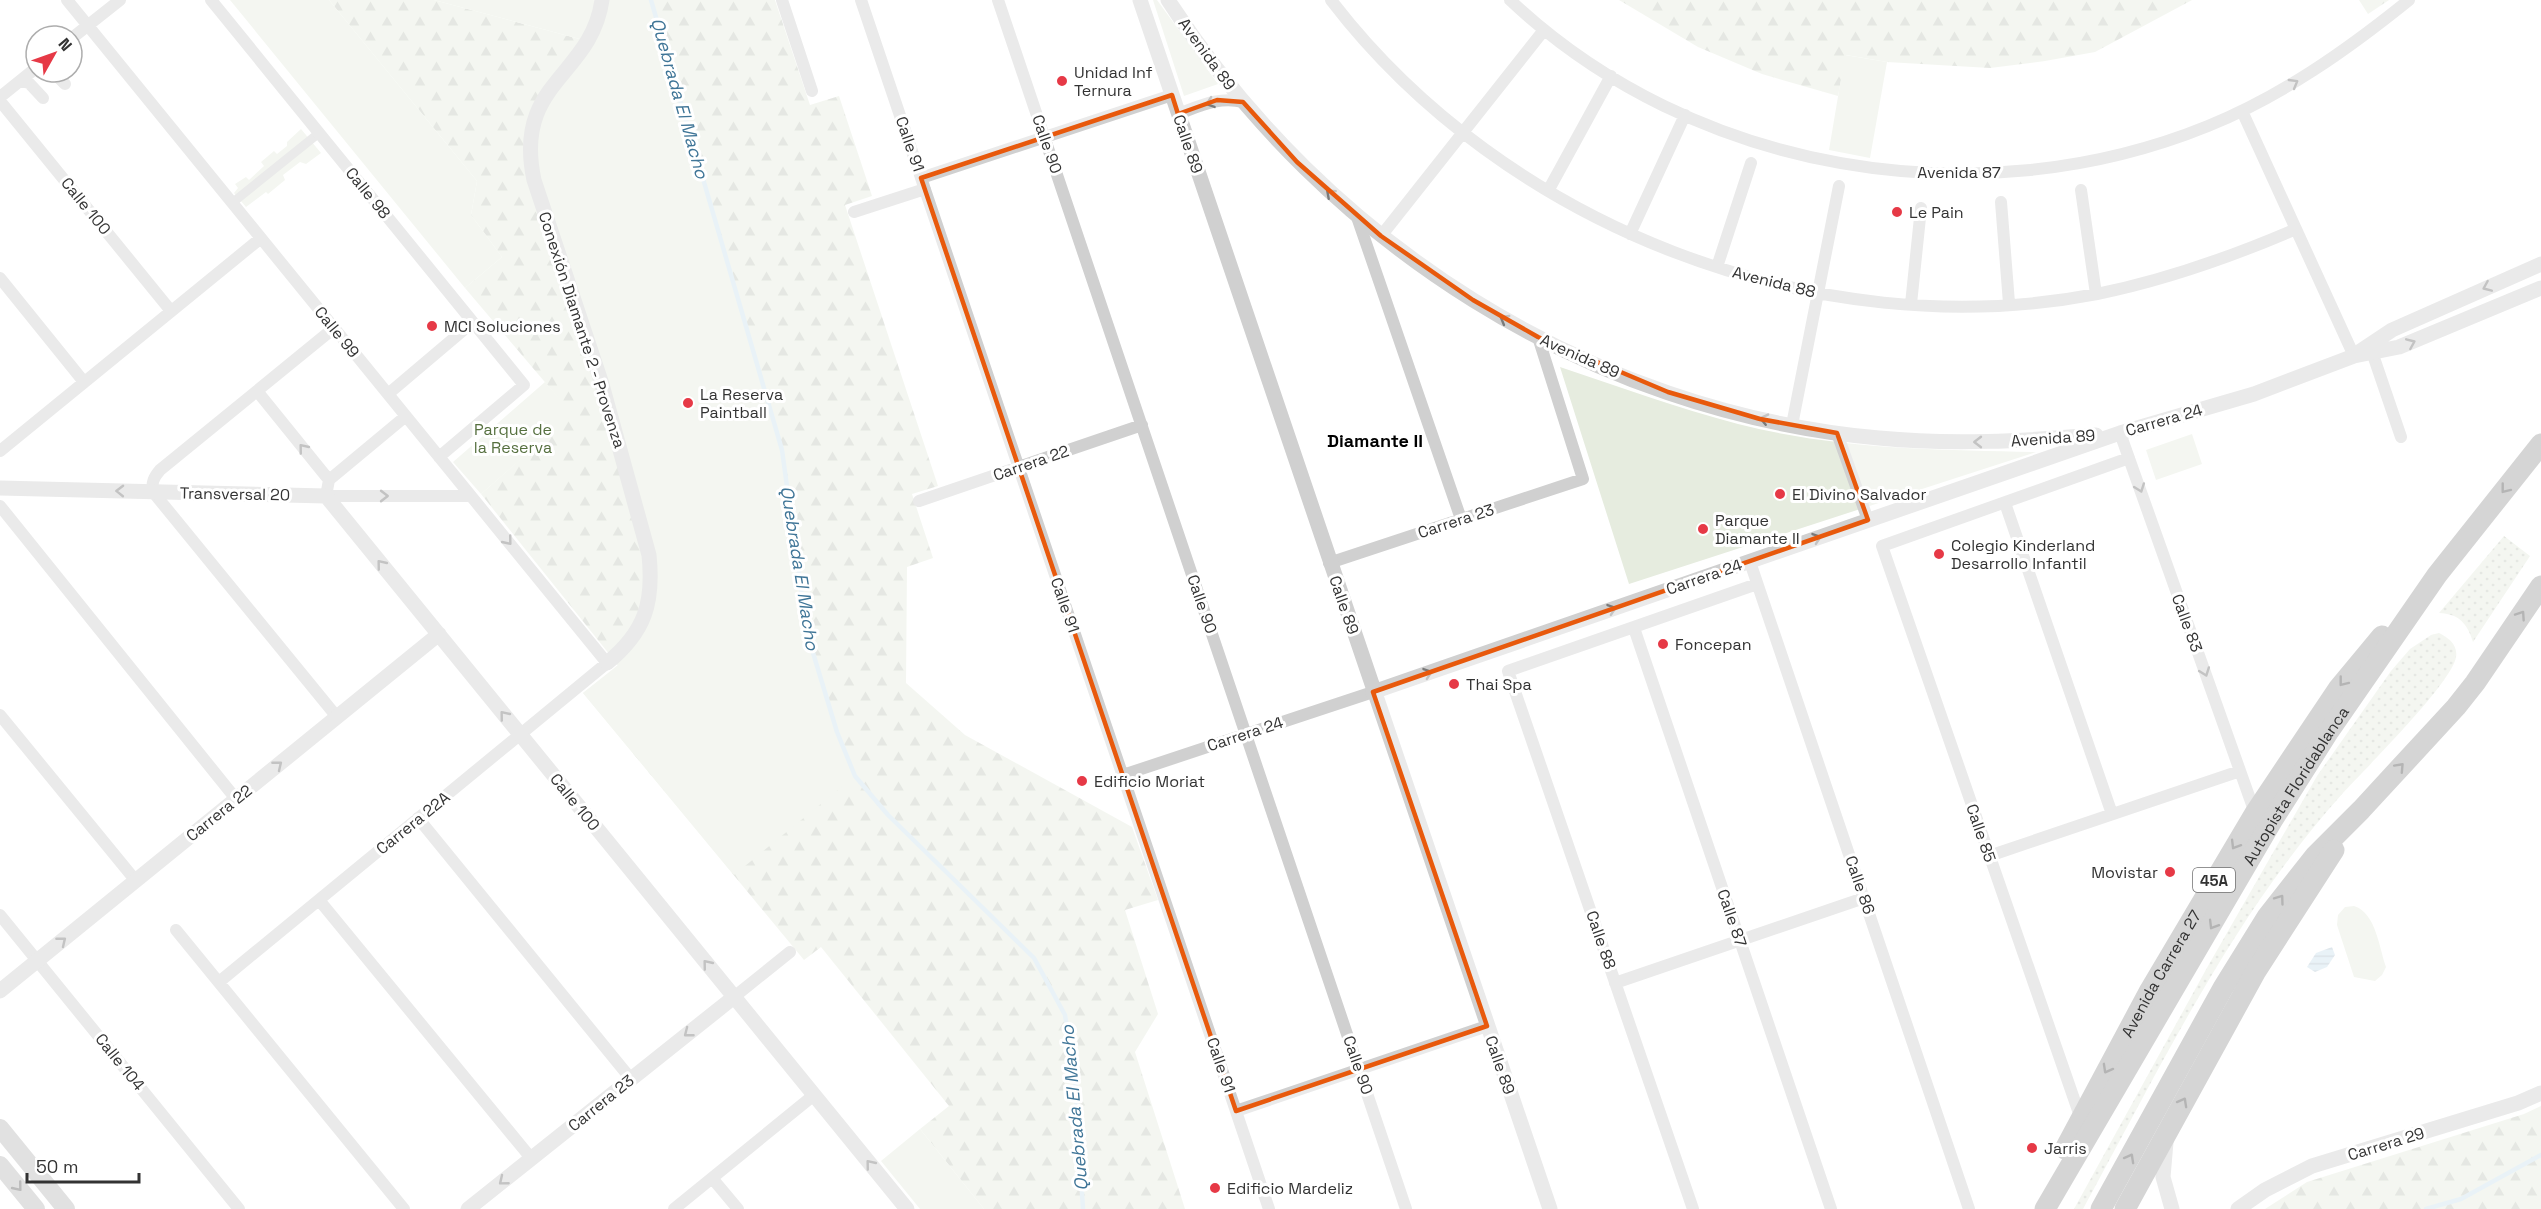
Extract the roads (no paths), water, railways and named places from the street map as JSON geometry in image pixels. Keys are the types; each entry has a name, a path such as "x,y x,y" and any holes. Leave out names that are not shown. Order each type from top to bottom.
{"highway":[{"name":"Autopista Floridablanca","path":"2045,1209 2272,821 2335,722 2437,576 2541,444"},
{"name":"Avenida Carrera 27","path":"2030,1209 2165,963 2254,813 2338,689 2361,660 2437,576"},
{"path":"2102,1209 2217,998 2267,917 2303,868 2361,810 2466,694 2541,586"},
{"path":"2125,1209 2274,940 2361,810"}],"main road":[{"path":"0,1128 66,1209"},
{"path":"0,1165 36,1209"}],"street":[{"name":"Calle 99","path":"67,0 607,663"},
{"path":"84,29 120,0"},
{"name":"Calle 98","path":"211,0 524,385 439,457"},
{"name":"Conexión Diamante 2 - Provenza","path":"602,0 596,23 587,41 543,97 532,128 530,162 601,381 650,555 652,579 648,609 632,640 607,663"},
{"path":"782,0 812,91"},
{"name":"Calle 91","path":"861,0 1269,1209"},
{"name":"Calle 90","path":"998,0 1406,1209"},
{"name":"Calle 89","path":"1140,0 1550,1209"},
{"name":"Avenida 89","path":"1168,0 1212,64 1243,102 1298,162 1357,217 1441,280 1538,337 1615,373 1729,411 1837,433 1947,442 2037,440 2120,433"},
{"name":"Avenida 88","path":"1331,0 1377,54 1408,85 1513,169 1548,191 1630,234 1717,267 1768,282 1818,293 1911,304 2009,303 2096,294 2202,267 2296,229"},
{"name":"Avenida 87","path":"1510,0 1544,30 1611,76 1685,115 1758,144 1843,165 1885,170 1964,174 2030,170 2086,163 2174,138 2242,111 2319,68 2357,42 2409,0"},
{"path":"1381,236 1544,30"},
{"path":"1548,191 1611,76"},
{"path":"0,99 24,78"},
{"path":"20,81 29,83 43,98"},
{"path":"854,212 1044,137 1172,95"},
{"name":"Calle 100","path":"0,99 171,311"},
{"path":"1178,114 1217,100 1232,99 1243,102"},
{"path":"2242,111 2354,356"},
{"path":"1630,234 1685,115"},
{"path":"232,203 320,133"},
{"path":"1717,267 1752,163"},
{"path":"1792,425 1839,186"},
{"path":"2081,190 2096,294"},
{"path":"2001,202 2009,303"},
{"path":"1911,304 1921,208"},
{"path":"1357,217 1461,519"},
{"path":"0,451 261,238"},
{"name":"Carrera 24","path":"2354,356 2392,330 2541,264"},
{"path":"0,278 84,382"},
{"name":"Carrera 24","path":"1123,775 1373,692 2120,433 2254,394 2354,356 2399,347 2541,288"},
{"path":"388,394 473,322"},
{"path":"334,328 160,470 152,482 153,492 337,717"},
{"name":"Carrera 23","path":"1329,562 1584,479 1538,337"},
{"path":"2372,352 2401,437"},
{"path":"257,391 329,480"},
{"path":"326,496 329,480 406,416"},
{"name":"Carrera 22","path":"919,501 1142,425"},
{"path":"1837,433 1868,520"},
{"name":"Calle 83","path":"2120,433 2254,813"},
{"path":"2037,440 2046,448 2043,460"},
{"path":"2112,814 2005,503 2129,458"},
{"name":"Transversal 20","path":"0,488 326,496 471,496"},
{"name":"Calle 100","path":"326,496 907,1209"},
{"name":"Calle 85","path":"2005,503 1882,546 2081,1119"},
{"path":"0,506 236,799"},
{"name":"Calle 86","path":"1750,562 1969,1209"},
{"path":"1634,628 1757,584"},
{"name":"Calle 88","path":"1634,628 1508,672 1693,1209"},
{"name":"Calle 87","path":"1634,628 1831,1209"},
{"name":"Carrera 22","path":"0,991 439,634"},
{"name":"Carrera 22A","path":"219,982 607,663"},
{"path":"0,715 136,880"},
{"path":"1989,855 2240,771"},
{"path":"418,818 632,1078"},
{"path":"1615,983 1864,898"},
{"path":"319,900 531,1158"},
{"name":"Calle 104","path":"0,915 239,1209"},
{"path":"176,930 405,1209"},
{"path":"734,997 790,952"},
{"name":"Carrera 23","path":"468,1209 734,997"},
{"path":"1236,1111 1487,1026"},
{"name":"Carrera 29","path":"2238,1209 2265,1190 2312,1166 2518,1103 2541,1093"},
{"path":"674,1209 814,1095"},
{"path":"2169,1127 2163,1170 2165,1188 2172,1209"},
{"path":"712,1178 738,1209"}],"water":[{"path":"2332,947 2335,955 2327,967 2315,972 2307,967 2316,953"}],"waterway":[{"name":"Quebrada El Macho","path":"651,0 782,450 807,633 837,732 855,776 888,815 1034,958 1065,1015 1075,1079 1083,1209"},
{"name":"Quebrada El Macho","path":"2426,1209 2461,1199 2541,1155"}],"place":[{"name":"Unidad Inf Ternura","path":"1062,81"},
{"name":"Le Pain","path":"1897,212"},
{"name":"MCI Soluciones","path":"432,326"},
{"name":"La Reserva Paintball","path":"688,403"},
{"name":"El Divino Salvador","path":"1780,494"},
{"name":"Parque Diamante II","path":"1703,529"},
{"name":"Colegio Kinderland Desarrollo Infantil","path":"1939,554"},
{"name":"Foncepan","path":"1663,644"},
{"name":"Thai Spa","path":"1454,684"},
{"name":"Edificio Moriat","path":"1082,781"},
{"name":"Movistar","path":"2170,872"},
{"name":"Jarris","path":"2032,1148"},
{"name":"Edificio Mardeliz","path":"1215,1188"}],"district":[{"name":"Diamante II","path":"1375,440"}],"park label":[{"name":"Parque de la Reserva","path":"513,438"}]}
